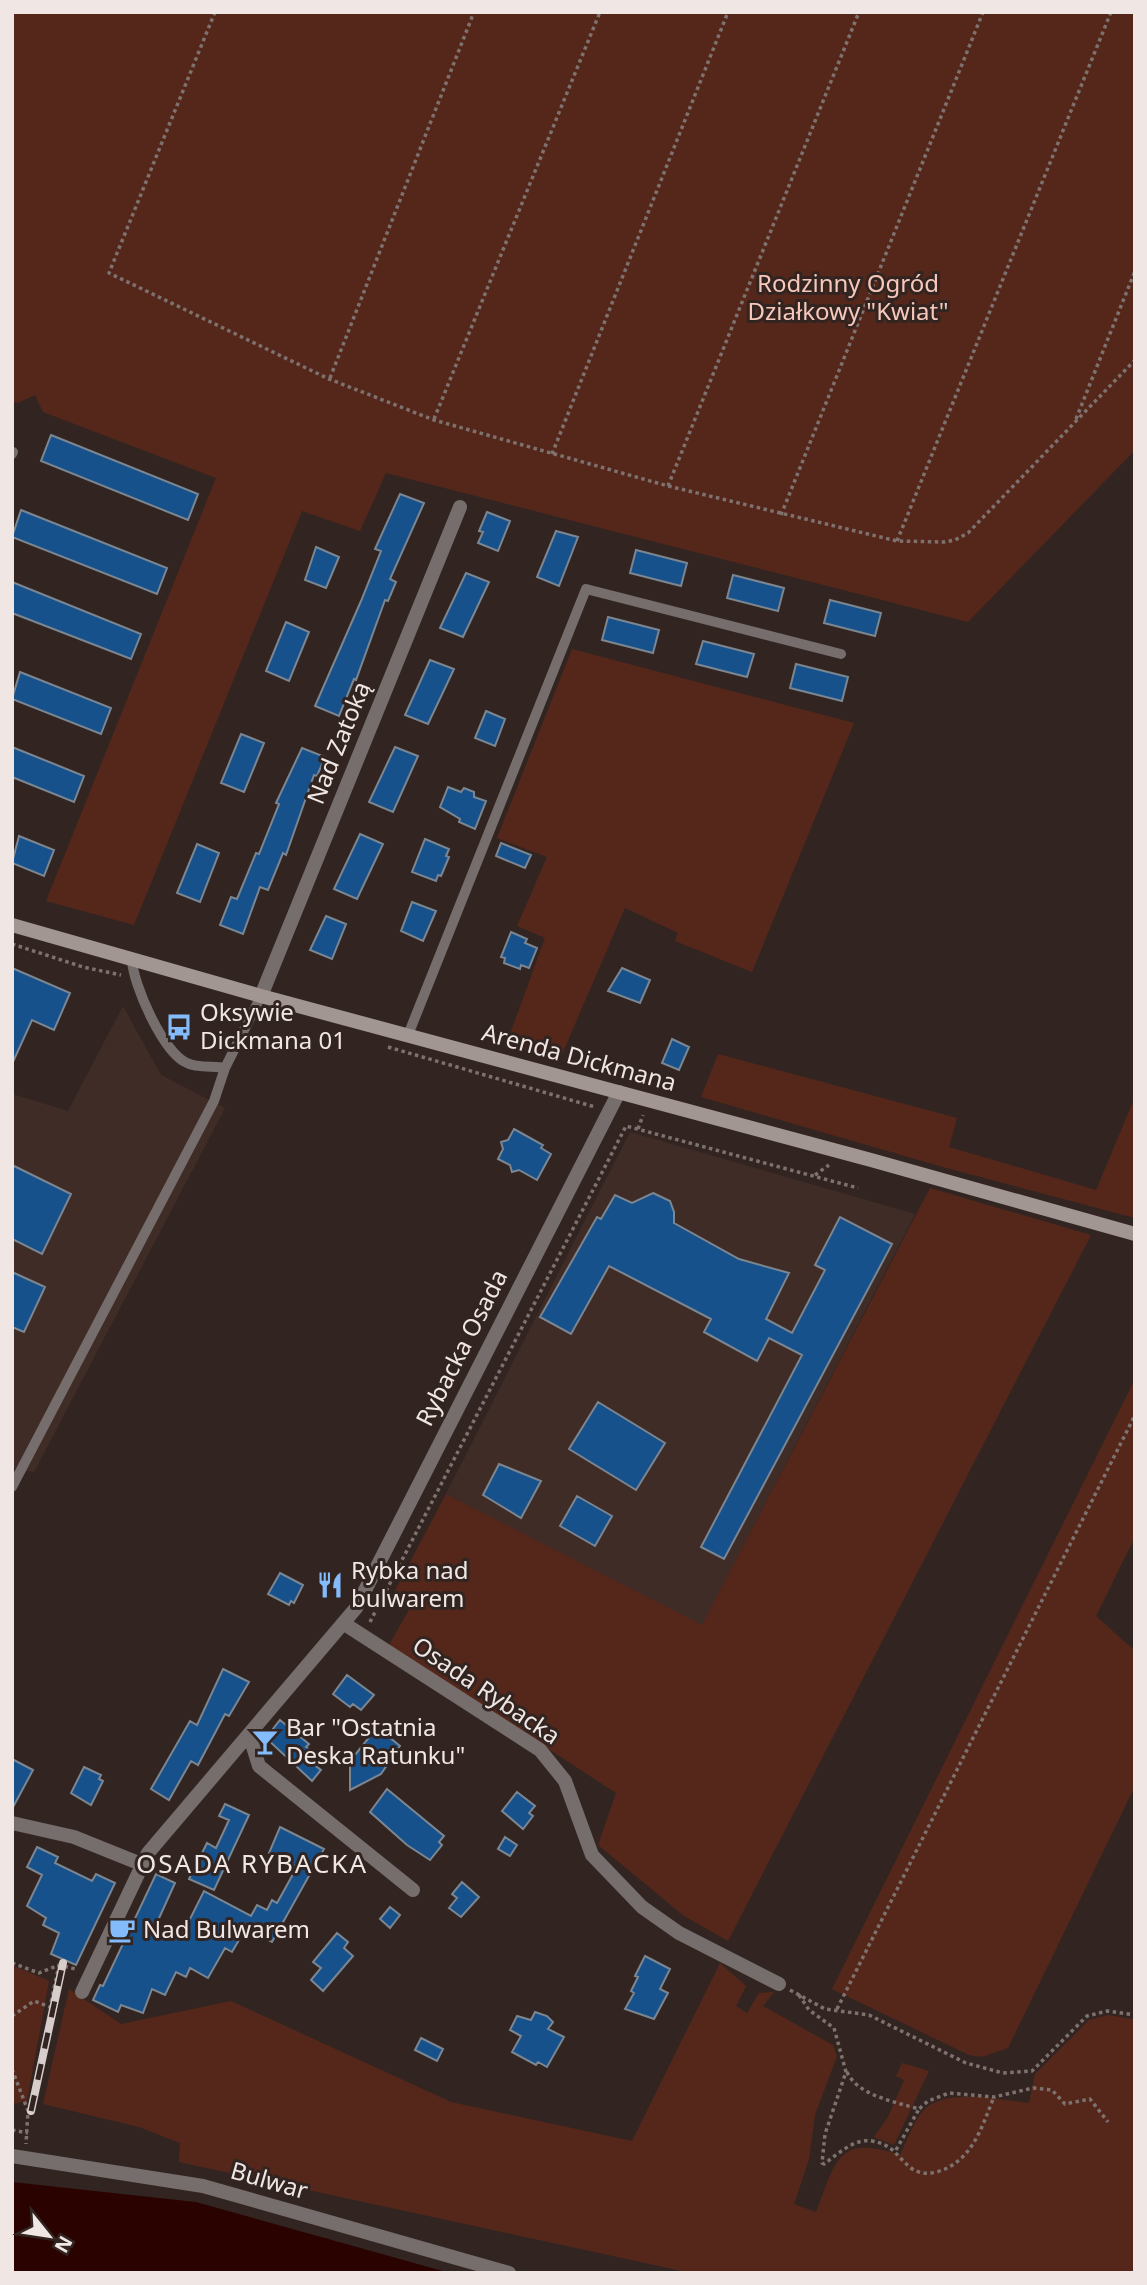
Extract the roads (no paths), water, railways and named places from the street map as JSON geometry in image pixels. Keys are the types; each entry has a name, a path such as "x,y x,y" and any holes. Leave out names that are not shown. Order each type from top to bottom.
{"street":[{"name":"Nad Zatoką","path":"261,996 460,507"},
{"name":"Arenda Dickmana","path":"12,925 261,996 1135,1234"},
{"name":"Rybacka Osada","path":"82,1992 141,1864 356,1608 619,1092"},
{"name":"Osada Rybacka","path":"343,1623 540,1750 565,1781 592,1855 642,1907 679,1933 779,1984"},
{"path":"249,1734 259,1766 413,1890"},
{"path":"12,1823 74,1837 141,1864"},
{"name":"Bulwar","path":"18,2156 203,2186 509,2273"}],"lane":[{"path":"408,1035 586,589 841,654"},
{"path":"132,960 133,978 170,1049 187,1063 225,1068"},
{"path":"12,1487 214,1101 225,1068 261,996"}],"railway":[{"path":"31,2111 63,1963"}],"place":[{"name":"Oksywie Dickmana 01","path":"179,1027"},
{"name":"Rybka nad bulwarem","path":"330,1585"},
{"name":"Bar \"Ostatnia Deska Ratunku\"","path":"265,1742"},
{"name":"Nad Bulwarem","path":"122,1930"}],"district":[{"name":"OSADA RYBACKA","path":"252,1864"}],"park label":[{"name":"Rodzinny Ogród Działkowy \"Kwiat\"","path":"848,298"}]}
